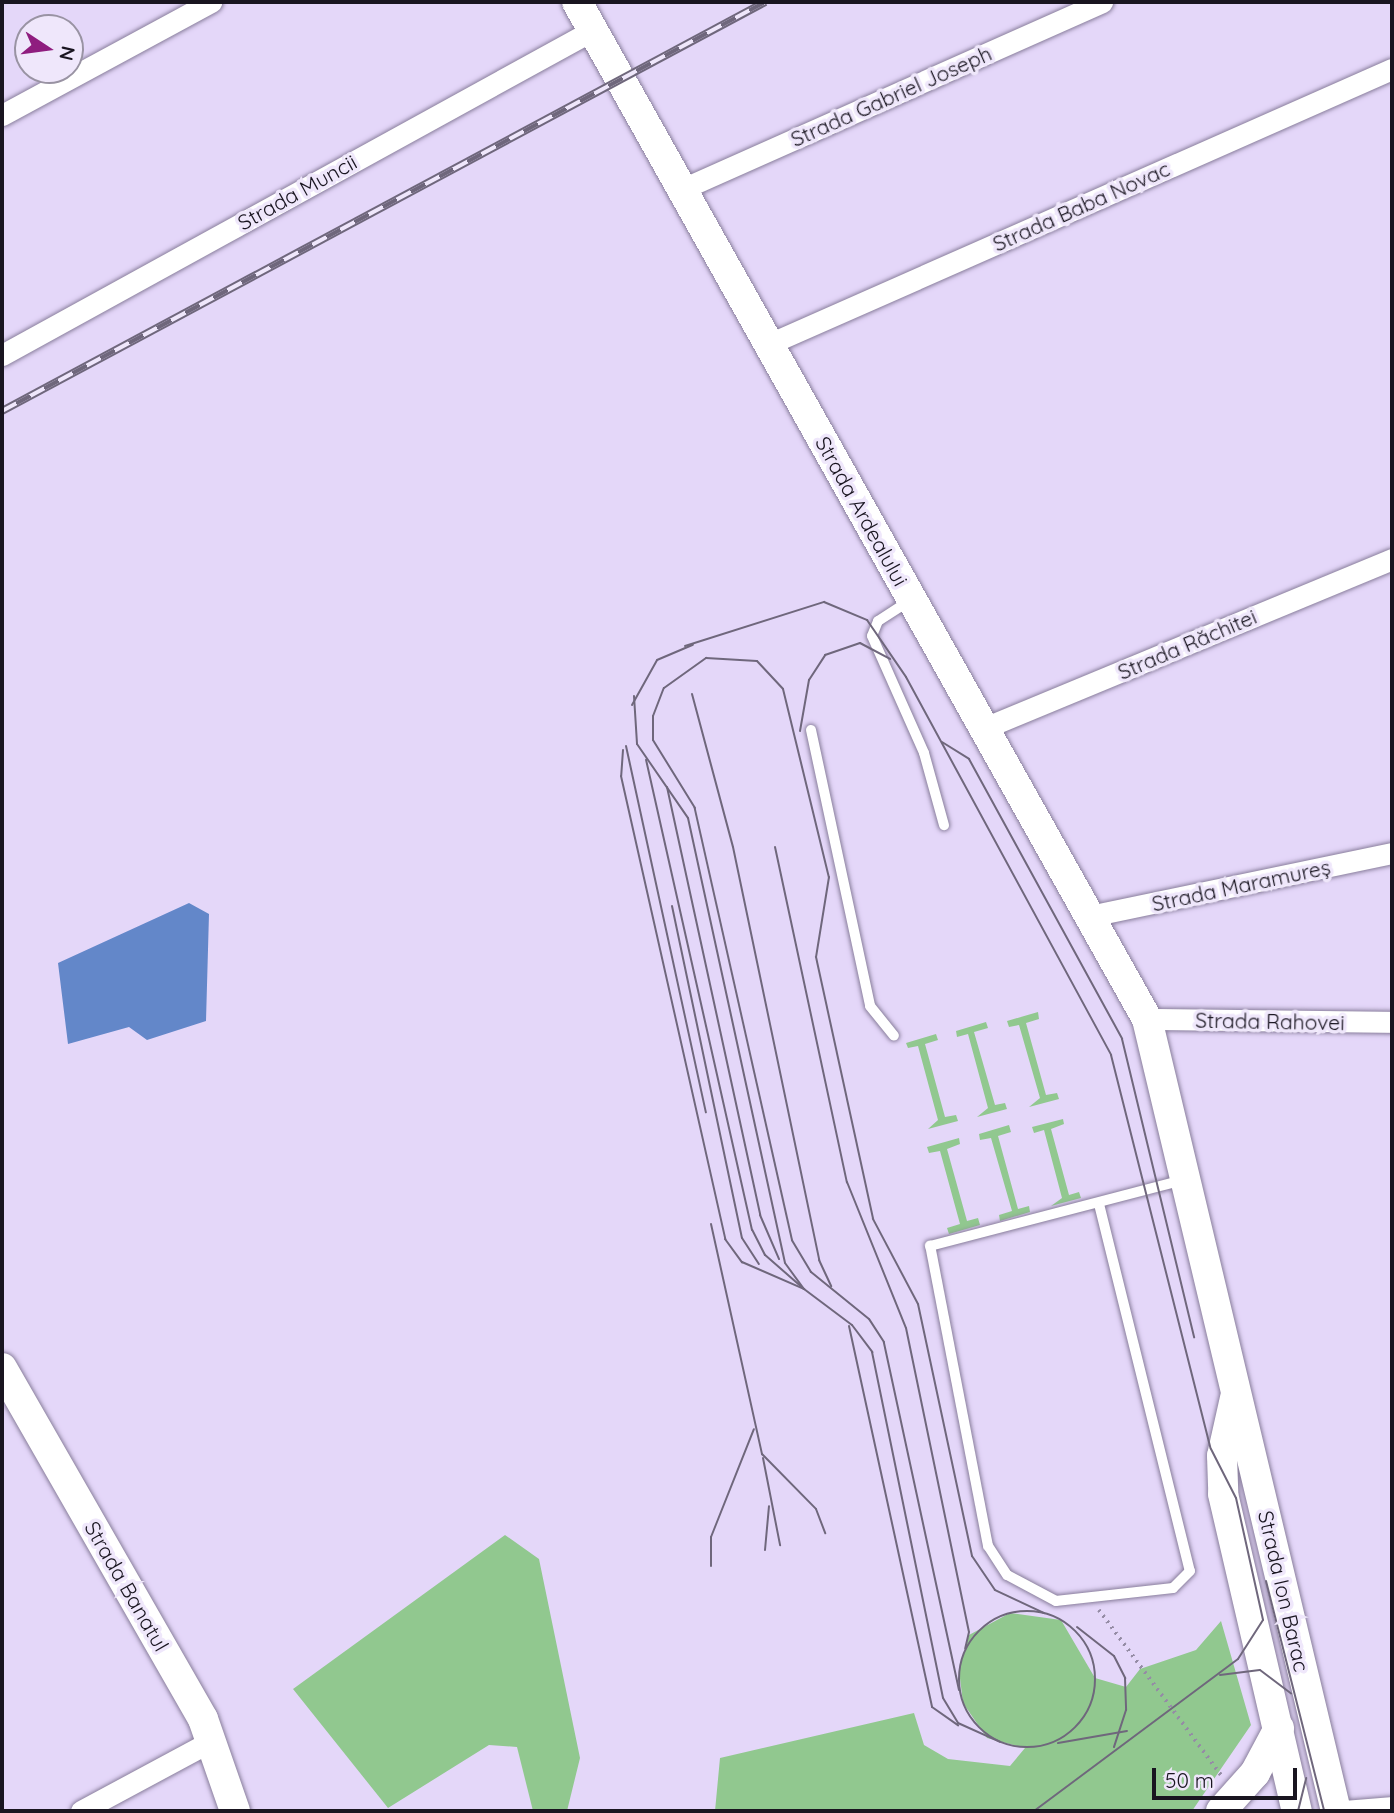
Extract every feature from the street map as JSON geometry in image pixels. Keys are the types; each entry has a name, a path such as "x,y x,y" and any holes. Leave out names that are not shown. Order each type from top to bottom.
{"street":[{"path":"2,116 211,2"},
{"name":"Strada Ardealului","path":"577,2 982,729 1147,1019"},
{"name":"Strada Gabriel Joseph","path":"680,190 1102,2"},
{"name":"Strada Muncii","path":"2,355 593,30"},
{"name":"Strada Baba Novac","path":"769,344 1392,69"},
{"name":"Strada Răchitei","path":"982,729 1392,559"},
{"name":"Strada Maramureș","path":"1090,916 1392,853"},
{"name":"Strada Rahovei","path":"1147,1019 1392,1022"},
{"name":"Strada Ion Barac","path":"1147,1019 1336,1811"},
{"name":"Strada Banatul","path":"2,1368 213,1740 235,1811"},
{"name":"Strada Ion Barac","path":"1231,1370 1235,1407 1222,1456 1223,1494 1297,1811"},
{"path":"1225,1798 1255,1773 1279,1728"},
{"path":"81,1811 213,1740"},
{"path":"1342,1811 1392,1807"}],"lane":[{"path":"911,599 878,621 872,636 923,753 944,825"},
{"path":"811,730 870,1006 894,1036"},
{"path":"1100,1204 1190,1571 1173,1588 1048,1599 1007,1574 988,1546 930,1246 1100,1204 1187,1179"}],"path":[{"path":"1090,1597 1225,1798"}],"green space":[{"path":"1038,1012 1039,1019 1026,1023 1046,1095 1057,1093 1059,1099 1029,1107 1040,1098 1019,1025 1009,1027 1007,1021"},
{"path":"986,1022 988,1028 974,1032 995,1105 1005,1103 1007,1109 977,1117 988,1108 968,1034 957,1037 956,1031"},
{"path":"936,1034 938,1040 925,1044 945,1117 956,1115 958,1121 928,1129 938,1120 918,1046 908,1048 906,1043"},
{"path":"1063,1119 1064,1124 1051,1129 1069,1195 1079,1192 1081,1198 1051,1206 1062,1198 1044,1130 1034,1133 1032,1127"},
{"path":"1009,1125 1011,1132 998,1136 1018,1209 1029,1206 1030,1212 1000,1221 999,1215 1012,1211 991,1138 980,1140 979,1134"},
{"path":"959,1138 960,1144 947,1149 967,1221 978,1218 980,1225 949,1234 947,1228 960,1224 940,1151 929,1153 927,1147"},
{"path":"505,1535 539,1559 580,1758 567,1811 533,1811 517,1747 489,1745 388,1808 293,1689"},
{"path":"1010,1613 1061,1620 1095,1678 1126,1687 1140,1669 1196,1650 1221,1621 1251,1725 1192,1811 715,1811 720,1758 914,1713 924,1745 948,1759 1010,1766 1025,1748 987,1738 963,1703 959,1670 969,1635"}],"water":[{"path":"189,903 209,914 206,1021 147,1040 129,1027 68,1044 58,963"}],"tram line":[{"path":"685,646 824,602 867,620 906,677 1111,1055 1211,1449 1236,1498 1263,1620 1238,1659 1034,1811"},
{"path":"800,731 809,680 825,655 860,643 890,659"},
{"path":"632,705 657,660 693,645"},
{"path":"959,1690 884,1342 869,1319 811,1272 792,1240 695,808 653,740 653,716 664,688 706,658 757,661 783,689 829,877 816,957 873,1219 918,1304 972,1556 995,1590 1044,1613"},
{"path":"692,694 733,847 819,1260 831,1286"},
{"path":"634,696 637,744 688,818 785,1263 804,1289 852,1325 872,1352 943,1698 958,1723 1000,1742"},
{"path":"942,742 969,759 1122,1039 1194,1337"},
{"path":"626,746 706,1112"},
{"path":"623,750 621,776 725,1239 742,1262 804,1289 765,1255 752,1230 646,760"},
{"path":"667,787 760,1215 779,1259"},
{"path":"775,847 847,1182 906,1328 969,1632 965,1649"},
{"path":"672,906 742,1238 759,1264"},
{"path":"711,1224 762,1454 816,1509 825,1533"},
{"path":"849,1326 932,1707 958,1725"},
{"path":"711,1566 711,1537 754,1429"},
{"path":"763,1458 780,1545"},
{"path":"765,1550 769,1506"},
{"path":"1266,1581 1324,1811"},
{"path":"1027,1611 1053,1616 1075,1631 1090,1653 1095,1679 1090,1705 1075,1727 1053,1742 1027,1747 1001,1742 979,1727 964,1705 959,1679 964,1653 979,1631 1001,1616 1027,1611"},
{"path":"1077,1627 1114,1656 1125,1678 1126,1710 1114,1747"},
{"path":"1220,1675 1260,1670 1291,1693"},
{"path":"1058,1743 1127,1731"},
{"path":"1298,1811 1306,1778"}],"railway":[{"path":"2,411 765,2"}]}
